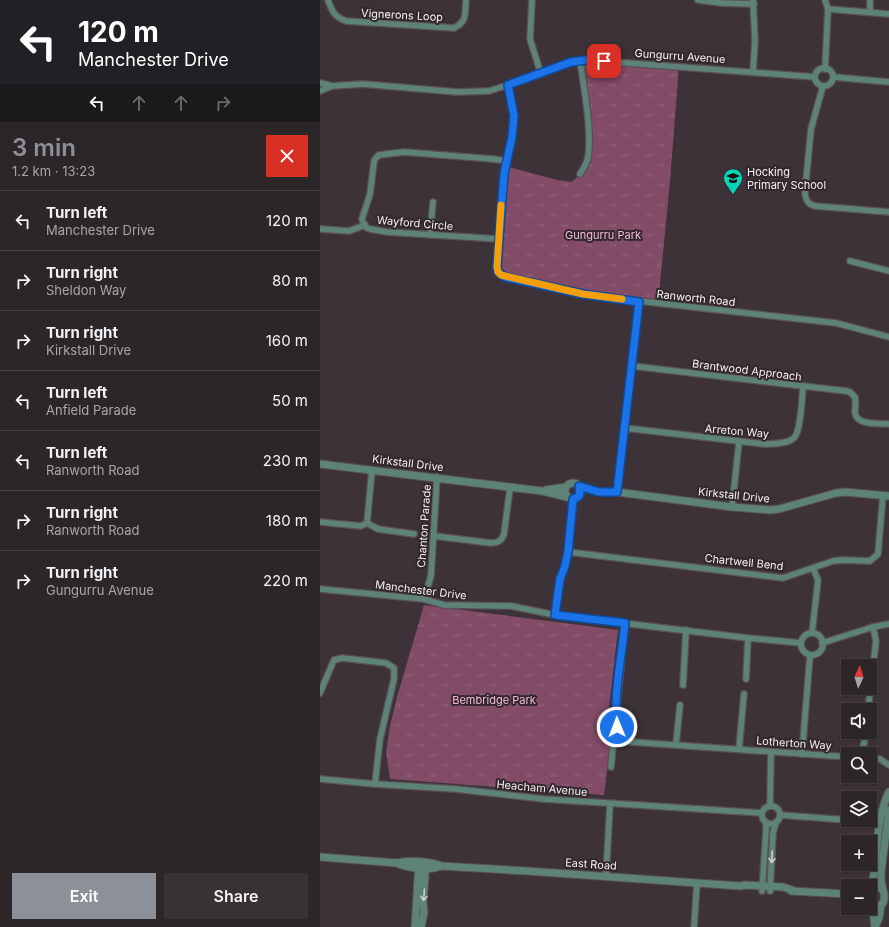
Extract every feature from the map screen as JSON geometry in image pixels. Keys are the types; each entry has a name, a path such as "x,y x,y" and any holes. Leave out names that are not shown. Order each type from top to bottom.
{"street":[{"name":"Vignerons Loop","path":"328,0 332,12 338,18 346,21 454,28 461,25 464,18 466,0"},
{"path":"532,0 530,39 541,74"},
{"path":"698,0 721,3 754,2 755,40 752,72"},
{"path":"825,0 828,9 825,68"},
{"path":"870,0 870,12"},
{"path":"828,9 889,14"},
{"path":"580,60 589,128 588,158 580,174"},
{"name":"Gungurru Avenue","path":"320,84 332,86 363,84 457,92 489,91 580,60 815,77"},
{"path":"825,68 831,71 833,77 831,83 824,86 818,84 815,77 818,71 825,68"},
{"path":"833,77 889,82"},
{"name":"Ranworth Road","path":"508,85 514,116 512,137 503,178 497,267 498,272 501,275 583,294 639,302 836,323 889,337"},
{"name":"Gungurru Avenue","path":"320,92 332,86"},
{"path":"824,86 811,129 805,197 808,202 815,206 889,212"},
{"name":"Wayford Circle","path":"499,239 387,232 370,229 364,225 362,219 370,194 374,162 379,155 404,152 507,161"},
{"path":"430,235 433,202"},
{"path":"321,229 349,231 364,225"},
{"path":"850,260 889,271"},
{"path":"617,492 639,302"},
{"name":"Brantwood Approach","path":"632,366 846,391 853,394 856,400 855,414 859,419 864,422 889,424"},
{"name":"Arreton Way","path":"625,428 739,442 773,444 791,440 795,437 798,430 803,387"},
{"path":"732,507 739,442"},
{"name":"Kirkstall Drive","path":"320,464 438,477 510,488 542,491 573,498 599,492 617,492 732,507 771,510 836,493 845,492 886,496"},
{"path":"367,523 372,470"},
{"name":"Chanton Parade","path":"424,599 431,576 438,477"},
{"path":"555,615 560,579 568,552 573,498 580,491 579,486 572,483 566,487 565,492 573,498"},
{"name":"Kirkstall Drive","path":"579,486 599,492"},
{"name":"Kirkstall Drive","path":"542,491 566,487"},
{"path":"434,536 491,543 499,542 504,534 510,488"},
{"name":"Chartwell Bend","path":"568,552 783,578 833,561 843,560 870,562 878,554 886,496"},
{"path":"320,522 361,526 367,523"},
{"path":"367,523 378,529 414,534"},
{"path":"812,633 818,580 813,568"},
{"name":"Manchester Drive","path":"320,589 424,599 444,605 511,606 555,615 801,643"},
{"path":"611,767 613,747 618,737 616,710 625,623"},
{"path":"822,643 873,627 889,624"},
{"path":"869,703 876,641 873,627"},
{"path":"683,685 686,630"},
{"path":"812,633 819,636 822,643 818,653 810,655 803,650 801,643 805,636 812,633"},
{"path":"746,679 748,638"},
{"path":"802,754 810,655"},
{"path":"320,693 334,660 342,658 386,663 394,668 394,679 380,739 376,784"},
{"name":"Lotherton Way","path":"740,749 744,694"},
{"path":"676,744 680,705"},
{"name":"Lotherton Way","path":"618,737 631,742 841,756"},
{"path":"770,806 771,752"},
{"path":"877,759 889,765"},
{"name":"Heacham Avenue","path":"320,779 456,789 610,804 762,813"},
{"path":"875,927 885,903 886,896 881,881 881,819 889,792"},
{"path":"606,876 610,804"},
{"path":"770,806 776,807 780,815 773,833 766,889 766,822 762,816 762,813 770,806"},
{"path":"873,879 889,810"},
{"path":"780,815 841,819"},
{"path":"766,822 770,824 776,822"},
{"name":"East Road","path":"320,857 397,863 404,866 435,863 441,866 740,886 745,885 766,889 783,887 795,890 841,893"},
{"path":"415,927 422,865"},
{"path":"421,927 424,912 422,865"},
{"path":"694,927 697,883"},
{"path":"873,915 875,927"}],"green space":[{"name":"Gungurru Park","path":"580,60 679,66 658,304 583,294 505,277 497,267 505,166 557,180 572,182 585,166 589,128"},
{"name":"Bembridge Park","path":"424,605 618,630 609,707 611,739 604,795 390,779 386,752 390,726"}],"slow traffic":[{"path":"501,205 497,267 498,272 501,275 583,294 622,299"}],"place":[{"name":"Hocking Primary School","path":"733,195"}],"route":[{"path":"604,61 587,60 571,62 508,85 514,116 512,137 504,174 497,267 498,272 505,277 583,294 639,302 617,492 599,492 579,486 580,494 578,497 573,499 568,552 560,579 555,615 625,623 617,691 617,727"}]}
